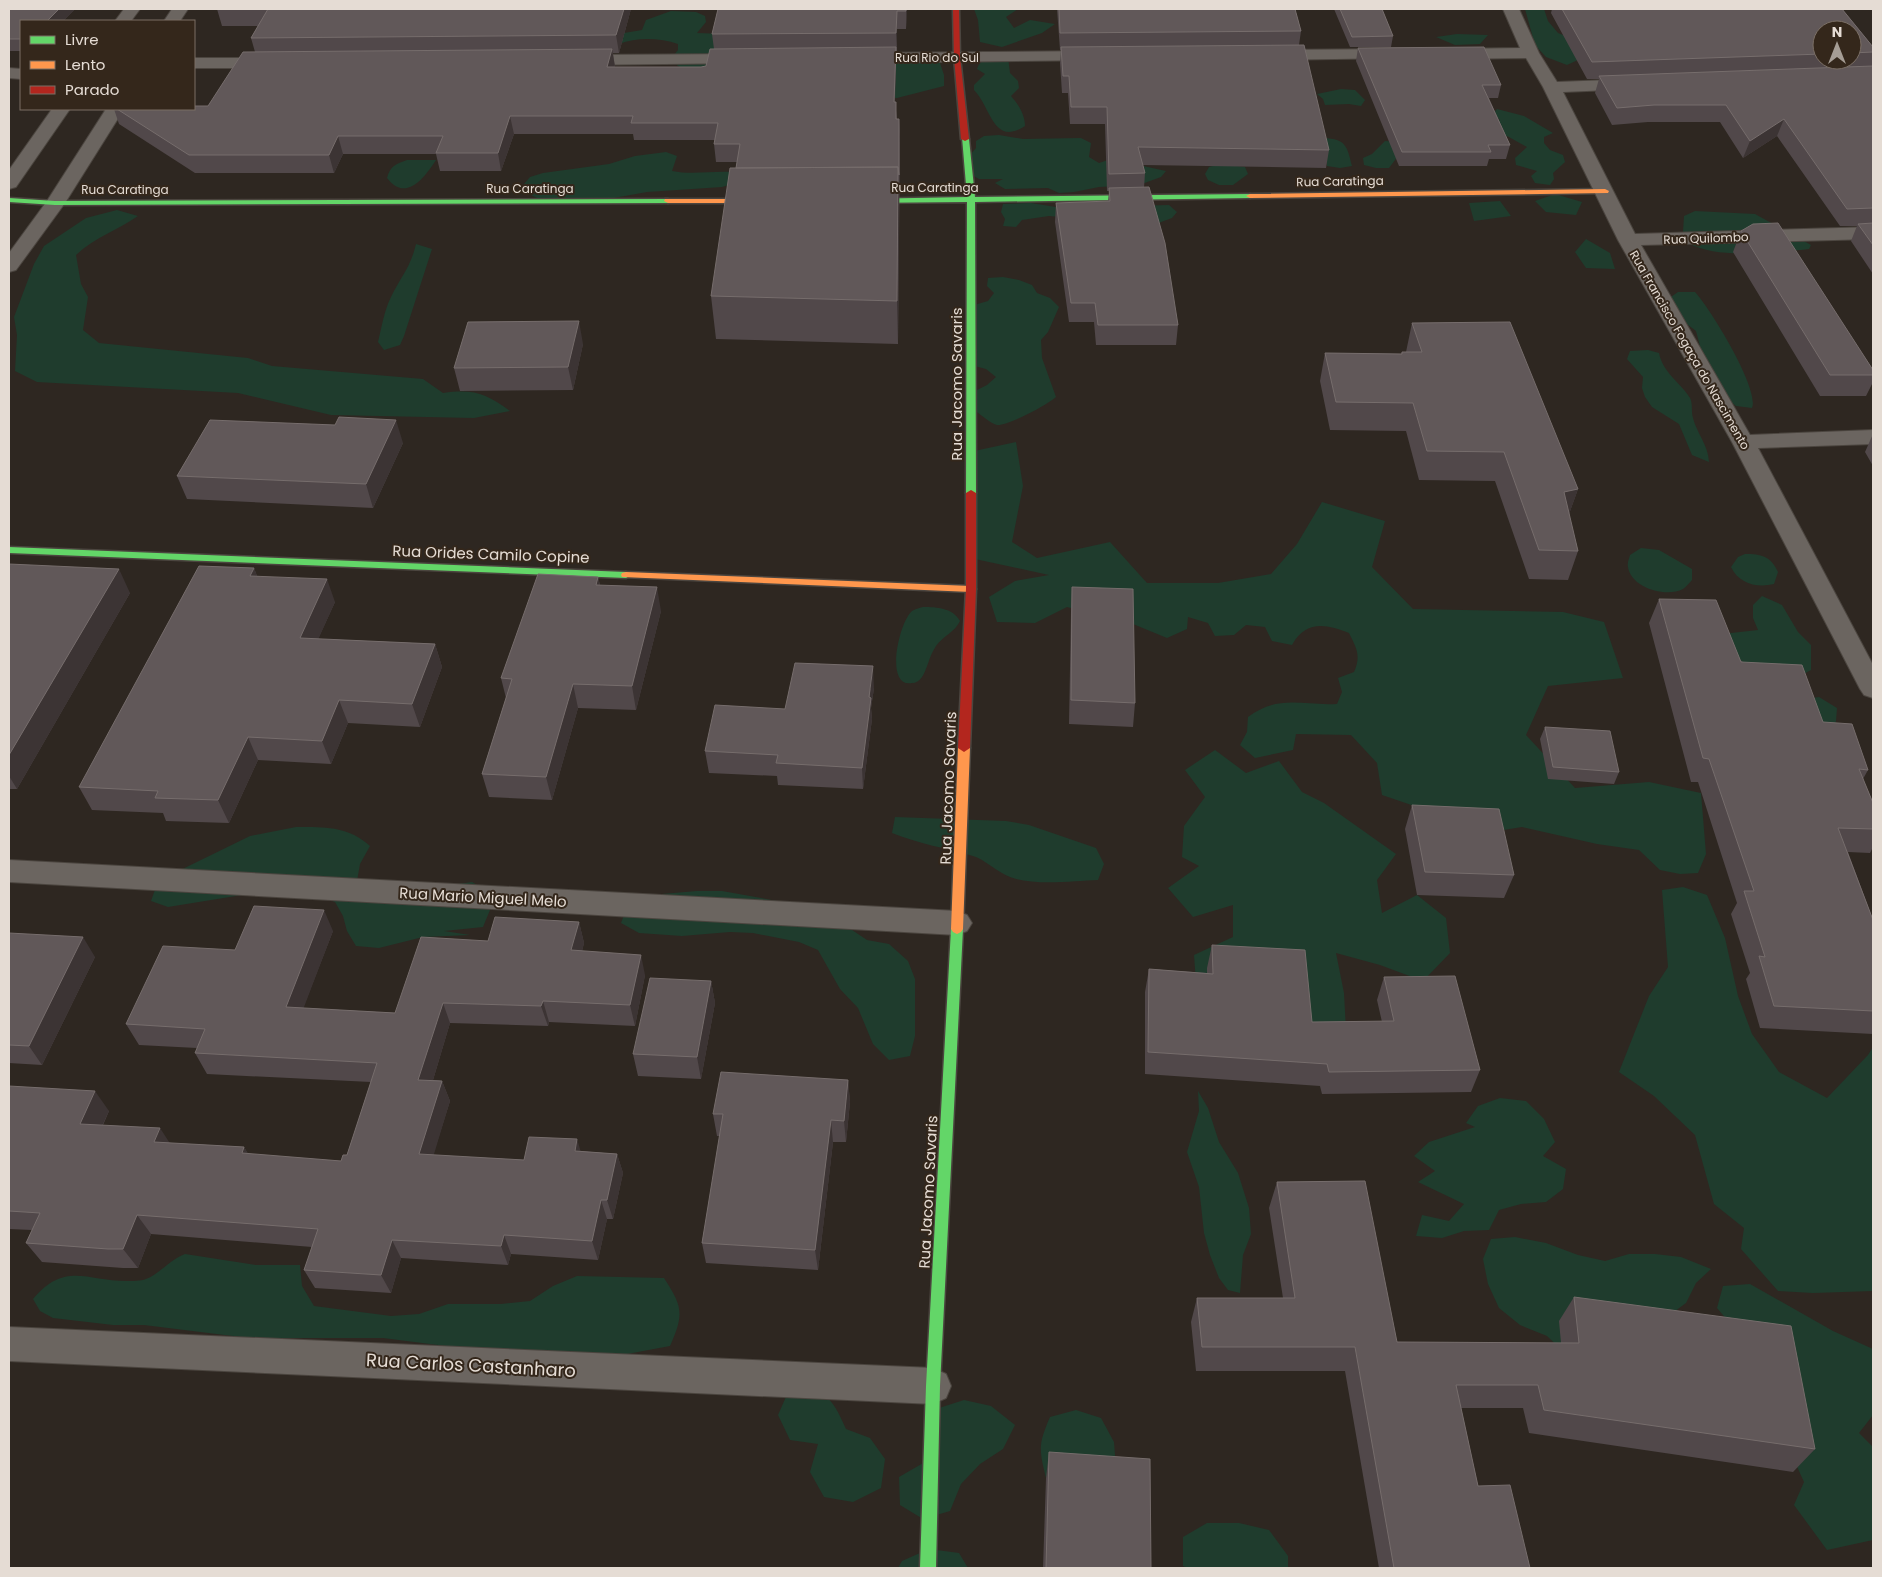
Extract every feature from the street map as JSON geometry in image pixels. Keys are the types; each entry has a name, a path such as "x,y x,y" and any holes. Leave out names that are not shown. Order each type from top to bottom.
{"street":[{"path":"124,20 132,9"},
{"path":"173,20 180,9"},
{"name":"Rua Jacomo Savaris","path":"928,1568 933,1386 972,588 971,201 957,57 956,9"},
{"name":"Rua Francisco Fogaça do Nascimento","path":"1511,9 1531,53 1552,87 1628,240 1743,442 1873,689"},
{"path":"1432,54 1531,53"},
{"path":"1254,55 1412,54"},
{"name":"Rua Rio do Sul","path":"838,58 1115,56"},
{"path":"560,60 759,59"},
{"path":"195,64 293,63"},
{"path":"1552,87 1649,84"},
{"path":"9,183 60,110"},
{"path":"9,266 55,203 114,110"},
{"name":"Rua Caratinga","path":"852,201 971,201 1605,191"},
{"name":"Rua Caratinga","path":"9,200 55,203 772,201"},
{"name":"Rua Quilombo","path":"1628,240 1873,233"},
{"path":"1743,442 1873,437"},
{"name":"Rua Orides Camilo Copine","path":"9,550 972,588"},
{"name":"Rua Mario Miguel Melo","path":"9,871 957,922"},
{"name":"Rua Carlos Castanharo","path":"9,1344 933,1386"}],"green space":[{"path":"974,9 1018,9 1006,17 1014,28 1030,20 1055,24 1042,33 1002,47 980,42 978,20"},
{"path":"1525,9 1544,9 1548,21 1558,33 1568,37 1580,59 1567,65 1546,57 1535,45"},
{"path":"671,11 696,12 705,16 706,22 697,33 725,34 760,60 686,71 672,62 673,56 678,50 678,44 664,40 649,39 633,40 619,44 618,34 642,30 646,20"},
{"path":"1457,34 1488,35 1480,44 1455,45 1436,37"},
{"path":"1008,57 1010,73 1018,81 1019,88 1011,96 1021,110 1025,126 1006,132 994,122 974,90 974,85 985,74 977,69 982,61 989,58"},
{"path":"863,60 915,60 940,63 944,75 944,86 897,98 867,97"},
{"path":"1341,89 1355,90 1365,100 1361,106 1349,104 1325,105 1323,99 1317,94"},
{"path":"1497,109 1524,116 1553,133 1544,137 1544,143 1550,150 1563,155 1565,162 1553,173 1554,179 1550,185 1535,183 1531,176 1537,171 1516,165 1515,158 1527,147 1507,136 1494,135 1492,125 1500,120 1493,114"},
{"path":"999,135 1023,139 1081,138 1091,143 1089,157 1099,163 1111,159 1166,171 1161,177 1139,185 1099,187 1059,193 1048,188 1005,189 995,183 1003,179 979,179 970,174 970,155 976,148 976,141 984,136"},
{"path":"1324,138 1337,140 1344,145 1349,153 1352,166 1340,168 1327,166"},
{"path":"1385,141 1398,142 1398,156 1389,168 1376,168 1364,165 1363,158 1372,154"},
{"path":"666,152 677,156 672,171 686,173 731,172 736,183 722,187 647,192 597,201 537,198 525,192 524,184 530,177 543,173 609,164 635,156"},
{"path":"407,160 436,160 421,180 408,188 401,188 394,185 387,178 394,166"},
{"path":"1220,164 1245,167 1248,174 1233,185 1219,185 1208,180 1205,174 1209,167"},
{"path":"1555,194 1582,202 1576,215 1546,212 1535,201"},
{"path":"1500,201 1511,216 1474,221 1469,203"},
{"path":"1031,203 1062,208 1169,205 1177,212 1172,218 1153,225 1049,216 1022,220 1016,227 1003,226 1005,219 1001,212 1003,204"},
{"path":"117,210 138,216 91,243 76,255 81,284 88,297 83,330 99,343 248,358 272,366 423,379 443,393 471,392 479,394 486,396 510,411 474,418 331,415 238,393 37,382 15,371 17,335 14,317 34,264 44,246 86,218"},
{"path":"1695,211 1755,214 1811,245 1809,249 1801,250 1743,253 1729,253 1701,248 1688,243 1683,232 1684,216"},
{"path":"1586,239 1610,253 1615,269 1586,268 1575,252"},
{"path":"416,244 432,249 400,345 384,350 378,342 385,313 391,297 411,260"},
{"path":"1003,277 1032,285 1037,293 1050,298 1059,307 1048,332 1041,340 1042,358 1056,397 1027,414 1010,422 997,425 974,410 975,391 987,385 996,377 986,369 971,365 974,305 988,301 994,293 987,286 988,278"},
{"path":"1678,292 1695,292 1722,331 1749,384 1752,408 1736,406 1730,401 1701,350 1696,331 1679,318 1668,299"},
{"path":"1648,350 1659,353 1668,372 1690,398 1693,418 1705,444 1709,462 1692,455 1679,424 1652,407 1645,397 1642,388 1643,377 1627,359 1630,351"},
{"path":"1016,442 1023,486 1012,542 1037,558 1110,542 1147,583 1218,583 1271,574 1297,544 1322,502 1385,521 1372,567 1413,609 1563,612 1604,622 1623,678 1548,686 1526,735 1575,788 1649,782 1701,793 1706,854 1698,873 1680,874 1660,870 1639,850 1597,844 1522,827 1491,832 1382,795 1377,763 1351,735 1296,734 1293,750 1255,758 1240,745 1247,732 1248,717 1259,710 1281,703 1337,704 1342,692 1338,678 1354,672 1358,657 1349,633 1341,630 1325,626 1310,628 1304,631 1292,645 1272,641 1265,627 1246,625 1234,635 1215,636 1208,623 1188,617 1187,629 1167,638 1133,624 1067,607 1035,623 997,622 989,597 1015,581 1049,575 975,559 965,453"},
{"path":"1641,548 1659,550 1692,569 1692,580 1683,589 1676,592 1659,592 1642,586 1635,581 1628,566 1630,555"},
{"path":"1745,554 1761,555 1772,562 1778,572 1774,584 1755,585 1744,581 1734,573 1731,567 1738,557"},
{"path":"1762,596 1782,605 1798,632 1811,645 1811,670 1798,677 1767,684 1709,642 1722,634 1758,630 1753,618 1753,605"},
{"path":"923,607 949,611 960,621 936,646 921,678 913,683 903,682 898,675 896,665 899,640 907,617 912,611"},
{"path":"1819,697 1837,708 1836,721 1831,734 1800,700"},
{"path":"1215,750 1246,773 1279,761 1302,792 1324,803 1396,854 1377,880 1382,913 1417,895 1446,918 1450,953 1423,981 1380,965 1336,953 1344,993 1346,1030 1303,1028 1197,996 1194,955 1233,937 1233,905 1193,917 1168,888 1199,866 1182,857 1184,826 1205,797 1185,770"},
{"path":"895,817 1006,821 1029,825 1096,848 1104,864 1098,880 1053,882 1019,880 1005,875 973,856 892,833"},
{"path":"296,827 344,831 362,839 370,846 360,864 357,881 444,886 472,882 491,893 490,910 483,927 444,931 470,935 423,937 379,948 356,946 347,931 343,916 335,902 316,895 242,895 168,907 151,901 158,881 250,836"},
{"path":"1683,887 1707,895 1725,938 1738,996 1752,1034 1779,1072 1827,1098 1868,1055 1873,1047 1873,1291 1813,1293 1778,1291 1741,1249 1744,1228 1714,1204 1695,1135 1654,1096 1619,1072 1649,996 1668,967 1662,890"},
{"path":"722,891 794,904 849,928 867,940 889,944 908,961 915,979 915,1036 910,1056 889,1060 873,1044 858,1008 840,989 818,950 799,942 753,933 730,932 682,936 639,933 621,923 628,904 650,895"},
{"path":"1198,1091 1208,1108 1219,1142 1238,1173 1249,1208 1251,1234 1243,1255 1240,1293 1228,1290 1219,1278 1210,1255 1204,1233 1199,1187 1187,1152 1199,1111"},
{"path":"1500,1098 1526,1101 1544,1119 1555,1142 1543,1156 1566,1169 1563,1189 1546,1202 1521,1204 1499,1210 1489,1230 1464,1231 1442,1238 1416,1236 1422,1215 1449,1221 1464,1204 1418,1182 1435,1171 1414,1156 1429,1142 1475,1127 1466,1123 1478,1106"},
{"path":"1515,1237 1546,1243 1578,1255 1605,1261 1629,1254 1655,1254 1681,1257 1711,1269 1696,1283 1686,1303 1667,1317 1568,1356 1547,1336 1520,1325 1499,1308 1488,1284 1483,1259 1491,1239"},
{"path":"185,1254 256,1265 300,1265 302,1286 314,1306 391,1316 419,1314 448,1304 501,1304 530,1301 553,1286 577,1276 664,1278 678,1304 678,1326 670,1346 611,1357 485,1351 383,1338 249,1338 144,1325 113,1325 53,1318 40,1311 33,1299 45,1287 56,1280 66,1277 77,1276 126,1281 144,1280"},
{"path":"1750,1284 1833,1331 1873,1349 1873,1415 1859,1433 1873,1447 1873,1540 1827,1550 1794,1505 1804,1482 1734,1328 1717,1308 1723,1286"},
{"path":"789,1390 811,1391 826,1397 836,1409 846,1429 870,1438 885,1459 881,1488 853,1502 824,1497 810,1472 818,1444 790,1440 778,1415"},
{"path":"964,1400 991,1406 1015,1425 1003,1449 980,1464 961,1484 950,1511 923,1519 900,1505 899,1477 925,1462 939,1408"},
{"path":"1076,1410 1101,1418 1114,1442 1116,1469 1056,1474 1046,1478 1041,1447 1043,1434 1050,1417"},
{"path":"1207,1523 1239,1523 1269,1530 1288,1556 1288,1568 1188,1568 1183,1566 1183,1537"},
{"path":"929,1549 959,1553 968,1568 898,1568 902,1561"}],"building":[{"path":"9,9 59,9 48,20 20,20 20,39 9,39"},
{"path":"268,9 624,9 616,35 251,38"},
{"path":"718,9 906,9 906,11 897,11 896,33 712,34"},
{"path":"1059,9 1295,9 1301,31 1060,33"},
{"path":"1340,9 1382,9 1393,36 1352,37"},
{"path":"1562,9 1842,9 1851,20 1812,20 1812,54 1592,62"},
{"path":"1862,34 1873,47 1873,52 1862,53"},
{"path":"1304,45 1329,150 1138,147 1145,173 1109,174 1107,107 1071,107 1069,76 1063,76 1061,47"},
{"path":"896,47 894,102 896,102 896,119 899,119 899,175 898,167 736,168 740,144 714,144 718,123 631,123 633,116 510,116 498,153 436,153 443,136 338,136 329,155 189,155 119,110 195,110 195,106 208,106 243,52 612,49 607,67 701,67 706,66 710,49"},
{"path":"1484,47 1501,85 1482,85 1510,145 1488,145 1491,152 1402,152 1358,48"},
{"path":"1862,66 1873,66 1873,208 1847,209 1784,119 1750,141 1726,105 1654,105 1617,108 1599,76 1812,68 1812,70 1862,70"},
{"path":"898,167 897,301 711,296 730,168"},
{"path":"1149,187 1165,243 1178,325 1098,325 1095,303 1071,303 1056,203 1110,201 1109,188"},
{"path":"1778,223 1873,370 1873,375 1830,375 1741,231 1753,224"},
{"path":"1873,223 1873,245 1858,224"},
{"path":"579,321 568,367 454,368 468,322"},
{"path":"1510,322 1578,489 1564,492 1578,551 1539,550 1504,452 1427,451 1413,403 1336,402 1325,353 1402,354 1402,352 1422,352 1412,323"},
{"path":"339,417 396,420 366,484 177,476 210,420 335,425"},
{"path":"9,564 119,569 9,755"},
{"path":"199,566 254,568 250,576 327,579 300,638 435,644 412,704 339,700 322,741 248,737 218,800 155,798 158,791 79,787"},
{"path":"538,574 598,577 596,585 657,587 632,686 573,684 546,777 482,774 512,679 501,678"},
{"path":"1072,587 1133,589 1135,703 1071,700"},
{"path":"1659,599 1716,600 1741,662 1802,665 1823,722 1852,724 1868,770 1859,769 1873,803 1873,829 1838,828 1873,920 1873,1011 1774,1006 1759,956 1765,957 1744,891 1754,891 1709,759 1703,758"},
{"path":"795,663 873,666 862,768 776,763 778,755 705,751 715,705 785,709"},
{"path":"1545,727 1610,731 1619,772 1553,767"},
{"path":"1412,805 1499,809 1514,875 1425,872"},
{"path":"254,906 324,910 286,1007 395,1013 421,937 488,941 495,917 579,922 571,950 641,955 630,1005 543,1001 541,1006 443,1003 418,1080 442,1081 419,1154 524,1160 529,1137 577,1139 575,1151 617,1154 607,1200 601,1200 592,1241 504,1235 501,1246 392,1240 381,1275 304,1270 318,1229 137,1215 123,1249 26,1243 40,1213 9,1211 9,1086 95,1091 80,1124 160,1128 154,1142 244,1147 242,1153 341,1161 343,1155 347,1155 377,1063 195,1053 205,1029 126,1024 163,946 235,950"},
{"path":"9,933 83,937 29,1046 9,1045"},
{"path":"1212,945 1305,950 1312,1022 1394,1021 1384,977 1455,976 1480,1070 1329,1072 1327,1064 1148,1052 1149,969 1213,974"},
{"path":"650,978 711,981 697,1057 633,1054"},
{"path":"721,1072 848,1080 844,1121 831,1120 815,1250 702,1243 723,1114 713,1114"},
{"path":"1365,1181 1397,1342 1579,1343 1574,1297 1791,1326 1815,1449 1544,1410 1538,1385 1456,1385 1478,1486 1510,1485 1530,1568 1394,1568 1355,1347 1202,1347 1197,1298 1295,1298 1277,1182"},
{"path":"1049,1452 1150,1459 1151,1568 1046,1568"}],"traffic: fast":[{"path":"965,139 971,201 971,493"},
{"path":"861,201 1250,196"},
{"path":"9,200 55,203 668,201"},
{"path":"9,550 626,575"},
{"path":"928,1568 933,1386 957,929"}],"traffic: slow":[{"path":"1250,196 1605,191"},
{"path":"668,201 763,201"},
{"path":"626,575 971,589"},
{"path":"957,929 964,748"}],"traffic: jam":[{"path":"956,9 957,57 965,139"},
{"path":"964,748 971,589 971,493"}]}
